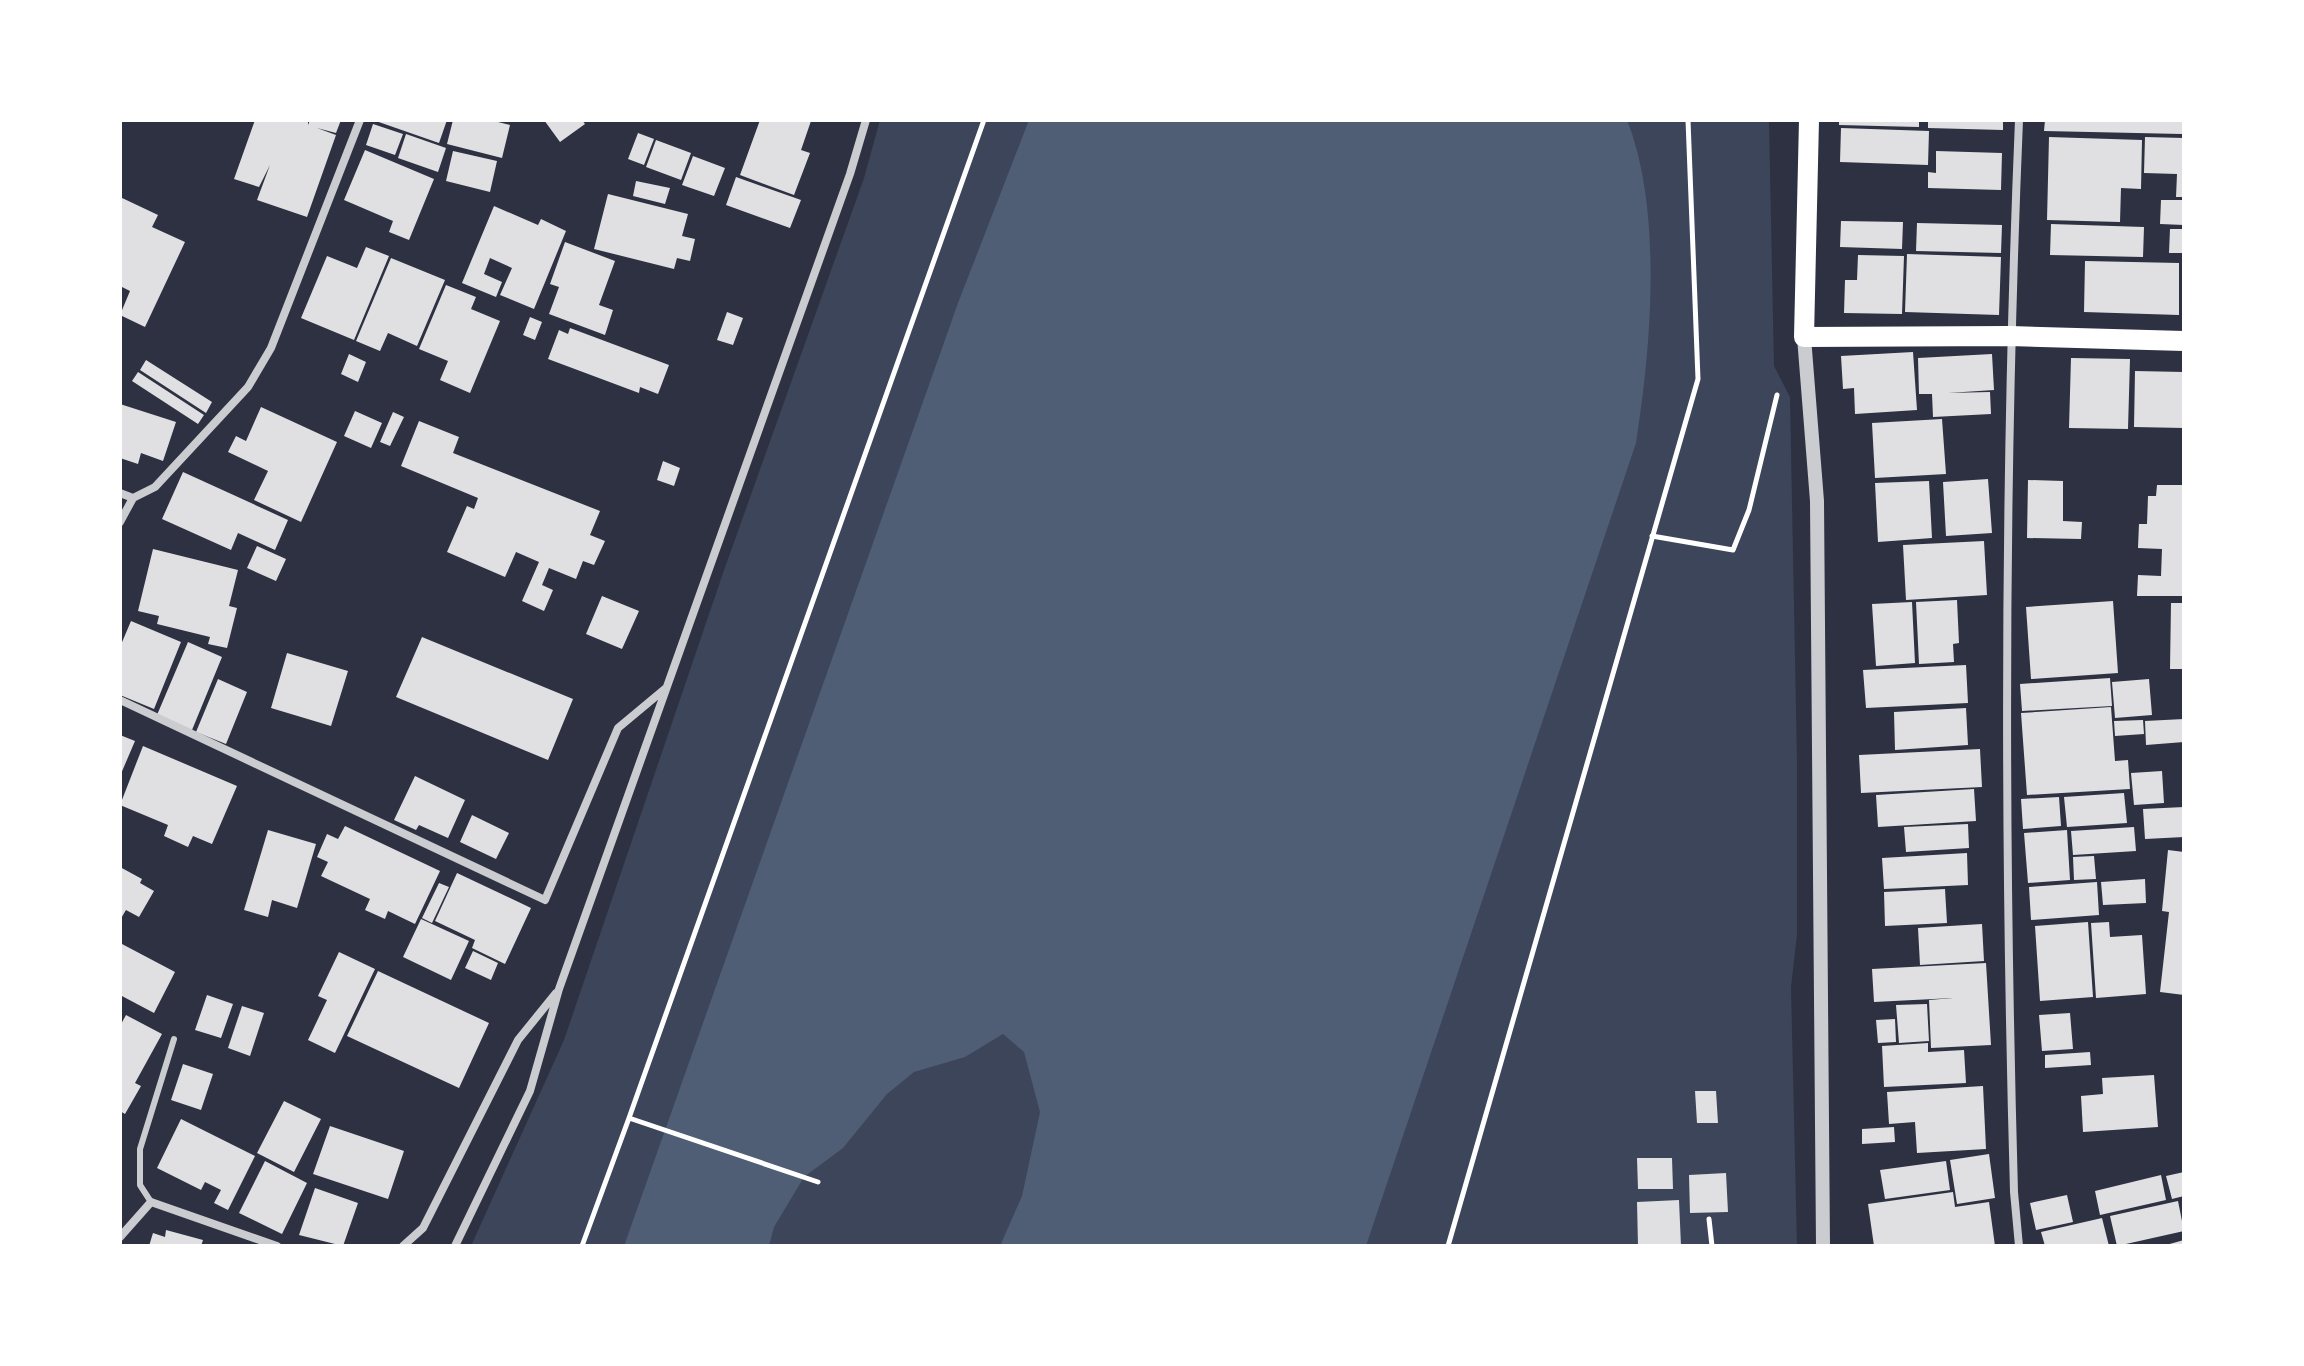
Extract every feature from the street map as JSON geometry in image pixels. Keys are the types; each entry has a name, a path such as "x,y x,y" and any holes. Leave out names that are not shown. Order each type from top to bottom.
{"main road":[{"path":"1809,120 1804,337 2010,336 2184,341"}],"street":[{"path":"120,522 133,498 155,487 248,387 264,361 360,120"},
{"path":"455,1246 530,1091 559,989 850,174 866,120"},
{"path":"2019,120 2010,336 2005,753 2012,1130 2019,1246"},
{"path":"1804,337 1817,501 1823,1246"},
{"path":"120,493 133,498"},
{"path":"120,700 545,900 618,728 667,687"},
{"path":"403,1246 423,1228 518,1040 559,989"},
{"path":"120,1237 151,1202 277,1246"}],"lane":[{"path":"151,1202 140,1185 140,1149 174,1039"}],"path":[{"path":"582,1246 984,120"},
{"path":"1448,1246 1698,379 1688,120"},
{"path":"1652,536 1733,550 1749,510 1778,392"},
{"path":"629,1118 818,1182"},
{"path":"1709,1219 1712,1246"}],"shaded area":[{"path":"880,120 1769,120 1774,366 1790,397 1797,762 1797,935 1791,987 1797,1246 471,1246 564,1040 723,573 864,178"},
{"path":"1029,120 1627,120 1638,156 1646,196 1651,280 1646,365 1636,443 1366,1246 1000,1246 1022,1196 1040,1112 1024,1052 1003,1034 965,1057 914,1072 887,1094 843,1148 804,1177 774,1227 769,1246 624,1246 958,303"}],"building":[{"path":"255,120 308,120 308,125 310,120 341,120 336,133 317,128 336,135 307,217 257,200 270,165 259,187 234,179"},
{"path":"373,120 447,120 439,143"},
{"path":"453,120 490,120 510,125 502,158 447,144"},
{"path":"544,120 582,120 585,124 560,142"},
{"path":"760,120 811,121 801,150 810,153 794,195 740,175"},
{"path":"1839,120 1919,120 1919,127 1839,125"},
{"path":"1928,120 2003,120 2003,130 1928,128"},
{"path":"2045,120 2182,120 2182,134 2044,131"},
{"path":"373,124 403,134 395,155 366,145"},
{"path":"1841,128 1929,131 1928,165 1840,162"},
{"path":"638,133 654,139 644,165 628,159"},
{"path":"406,134 446,148 438,172 398,158"},
{"path":"2049,137 2142,140 2141,189 2121,188 2120,222 2047,220"},
{"path":"2145,137 2184,138 2184,197 2176,197 2177,174 2144,173"},
{"path":"656,140 691,153 681,180 646,167"},
{"path":"365,150 434,179 409,240 389,232 393,221 344,200"},
{"path":"453,151 497,161 490,192 446,181"},
{"path":"1936,151 2002,153 2001,190 1928,188 1928,172 1936,173"},
{"path":"693,156 725,168 714,196 682,185"},
{"path":"736,177 801,200 790,228 726,205"},
{"path":"636,181 670,188 665,204 633,196"},
{"path":"608,194 688,214 682,236 695,239 690,261 677,258 674,269 594,249"},
{"path":"120,197 158,215 152,227 185,242 145,327 120,315 130,291 120,286"},
{"path":"2161,200 2184,200 2184,225 2160,224"},
{"path":"494,206 538,225 541,219 566,231 534,309 500,295 512,268 490,258 484,274 502,282 496,297 462,283"},
{"path":"1841,221 1903,222 1902,249 1840,247"},
{"path":"1917,223 2002,225 2001,253 1916,251"},
{"path":"2051,224 2144,227 2143,257 2050,255"},
{"path":"2170,229 2184,229 2184,253 2169,253"},
{"path":"565,242 615,261 599,305 613,310 605,335 549,314 559,287 550,284"},
{"path":"366,247 389,256 354,340 301,318 327,256 357,268"},
{"path":"1907,254 2001,257 1999,315 1905,312"},
{"path":"1858,255 1904,256 1902,314 1844,313 1845,280 1857,280"},
{"path":"391,258 445,280 417,346 388,333 380,351 356,341"},
{"path":"2085,261 2179,263 2179,315 2084,312"},
{"path":"446,285 476,297 471,309 500,321 470,393 440,380 448,361 419,349"},
{"path":"727,312 743,318 733,345 717,340"},
{"path":"530,317 542,322 535,340 523,335"},
{"path":"570,328 669,365 658,394 640,387 639,393 548,359 559,330 568,334"},
{"path":"1913,352 1917,410 1855,414 1854,388 1843,389 1841,356"},
{"path":"349,354 366,362 358,382 341,374"},
{"path":"1992,354 1994,390 1948,393 1990,392 1991,414 1933,417 1932,394 1919,394 1918,358"},
{"path":"2071,358 2130,359 2128,429 2069,428"},
{"path":"146,360 212,402 206,413 140,370"},
{"path":"2135,371 2184,372 2184,428 2134,427"},
{"path":"138,372 204,415 198,424 132,381"},
{"path":"120,404 176,422 163,461 141,453 138,464 120,458"},
{"path":"261,407 337,442 301,522 254,500 268,471 228,452 236,436 246,441"},
{"path":"355,411 382,423 371,448 344,436"},
{"path":"393,412 404,417 390,446 380,442"},
{"path":"1942,419 1946,474 1875,478 1872,423"},
{"path":"419,421 459,437 453,453 600,511 590,535 605,541 594,565 583,561 576,579 549,568 542,585 553,590 544,611 522,601 539,562 516,552 505,577 447,552 467,506 474,509 478,498 401,466"},
{"path":"663,461 680,468 674,486 657,480"},
{"path":"183,472 288,520 275,550 238,533 231,550 162,519"},
{"path":"1988,479 1992,533 1946,536 1943,482"},
{"path":"2028,480 2063,481 2063,521 2082,522 2081,539 2027,538"},
{"path":"1929,481 1932,538 1878,542 1875,483"},
{"path":"2157,485 2184,485 2184,596 2137,596 2138,575 2161,576 2162,549 2138,548 2139,524 2147,524 2148,496 2156,496"},
{"path":"1984,541 1987,595 1906,600 1903,545"},
{"path":"257,546 286,559 276,581 247,568"},
{"path":"153,549 238,570 229,606 237,608 227,648 208,644 210,637 157,624 159,616 138,611"},
{"path":"602,596 639,611 622,649 586,634"},
{"path":"1957,600 1959,643 1953,644 1954,662 1919,664 1916,602"},
{"path":"2113,601 2118,673 2031,679 2026,607"},
{"path":"1912,602 1915,663 1876,666 1872,604"},
{"path":"2171,603 2184,603 2184,669 2170,669"},
{"path":"131,621 181,642 154,709 120,695 120,647"},
{"path":"422,637 573,699 548,760 396,697"},
{"path":"188,642 222,657 192,730 157,715"},
{"path":"287,653 348,671 331,726 271,708"},
{"path":"1966,665 1968,703 1866,708 1863,670"},
{"path":"2110,678 2112,706 2022,711 2020,684"},
{"path":"218,679 247,692 226,744 196,732"},
{"path":"2149,679 2152,715 2115,718 2112,682"},
{"path":"2111,707 2115,761 2128,760 2130,789 2027,795 2021,713"},
{"path":"1966,708 1968,745 1895,750 1894,712"},
{"path":"2184,719 2184,742 2146,745 2145,721"},
{"path":"2143,720 2144,734 2115,736 2114,721"},
{"path":"120,735 135,741 120,776"},
{"path":"143,746 237,786 212,844 193,836 188,847 164,836 168,825 120,805"},
{"path":"1980,749 1982,787 1861,793 1859,755"},
{"path":"2162,771 2164,803 2134,805 2131,773"},
{"path":"415,776 465,800 448,838 419,825 416,830 394,820"},
{"path":"1974,789 1976,821 1878,827 1876,795"},
{"path":"2124,793 2127,823 2067,827 2064,797"},
{"path":"2059,797 2061,826 2023,829 2021,799"},
{"path":"2184,807 2184,837 2145,839 2143,809"},
{"path":"472,815 509,833 496,859 460,842"},
{"path":"1968,824 1969,848 1906,852 1904,827"},
{"path":"345,826 440,871 415,924 388,911 385,919 365,910 370,899 321,876 328,862 317,857 327,834 338,839"},
{"path":"2134,827 2136,851 2073,855 2071,831"},
{"path":"268,830 316,844 297,908 272,900 268,917 244,910"},
{"path":"2067,830 2070,880 2028,883 2024,833"},
{"path":"2168,850 2184,852 2184,995 2160,992 2169,912 2162,911"},
{"path":"1967,853 1968,885 1884,889 1882,858"},
{"path":"2094,856 2096,879 2074,880 2073,857"},
{"path":"120,867 142,879 140,883 154,891 139,917 126,910 120,920"},
{"path":"457,873 531,908 505,964 472,948 475,940 435,921"},
{"path":"2145,879 2146,903 2103,905 2101,882"},
{"path":"2097,882 2099,915 2031,920 2029,887"},
{"path":"439,883 449,887 432,923 422,918"},
{"path":"1945,889 1947,923 1885,926 1884,892"},
{"path":"421,919 469,941 451,980 403,957"},
{"path":"2088,922 2093,997 2040,1001 2035,926"},
{"path":"2109,922 2110,937 2142,935 2146,994 2096,998 2091,923"},
{"path":"1982,924 1984,961 1920,965 1918,928"},
{"path":"122,944 175,972 154,1013 120,995"},
{"path":"473,951 498,963 491,980 465,968"},
{"path":"339,952 375,969 335,1053 308,1040 327,1000 318,996"},
{"path":"1986,963 1991,1045 1931,1048 1929,1000 1953,998 1874,1002 1872,969"},
{"path":"378,971 489,1023 459,1088 347,1036"},
{"path":"207,995 233,1004 221,1038 195,1030"},
{"path":"1927,1004 1929,1041 1899,1043 1896,1005"},
{"path":"242,1006 264,1013 250,1056 228,1048"},
{"path":"2070,1013 2073,1049 2042,1051 2039,1015"},
{"path":"126,1015 162,1034 135,1083 141,1086 125,1114 120,1111 120,1026"},
{"path":"1895,1019 1896,1042 1878,1043 1876,1020"},
{"path":"1928,1043 1928,1052 1964,1050 1966,1083 1884,1087 1882,1046"},
{"path":"2090,1052 2091,1065 2045,1068 2045,1055"},
{"path":"183,1064 213,1074 201,1110 171,1100"},
{"path":"2154,1075 2158,1127 2083,1132 2081,1096 2103,1094 2102,1078"},
{"path":"1983,1086 1986,1149 1917,1153 1915,1122 1889,1124 1887,1092"},
{"path":"1695,1091 1716,1091 1718,1123 1697,1123"},
{"path":"284,1101 321,1119 294,1172 257,1153"},
{"path":"181,1119 255,1156 228,1210 214,1203 221,1190 205,1182 201,1190 157,1168"},
{"path":"330,1126 404,1151 388,1199 313,1174"},
{"path":"1894,1127 1895,1142 1862,1144 1862,1129"},
{"path":"1989,1154 1995,1198 1957,1204 1950,1160"},
{"path":"1637,1158 1672,1158 1673,1189 1638,1189"},
{"path":"265,1161 307,1183 282,1234 239,1213"},
{"path":"1946,1161 1950,1190 1885,1199 1880,1170"},
{"path":"2184,1172 2184,1196 2172,1199 2166,1176"},
{"path":"1726,1173 1728,1212 1690,1213 1689,1175"},
{"path":"2161,1175 2166,1200 2100,1215 2095,1191"},
{"path":"315,1188 358,1203 343,1246 299,1235"},
{"path":"1953,1192 1955,1207 1989,1202 1995,1246 1874,1246 1868,1204"},
{"path":"2067,1195 2073,1222 2036,1230 2030,1203"},
{"path":"1679,1200 1681,1246 1638,1246 1637,1202"},
{"path":"2178,1201 2184,1231 2117,1246 2110,1216"},
{"path":"2102,1218 2109,1246 2045,1246 2041,1232"},
{"path":"166,1230 203,1240 201,1246 149,1246 153,1233 165,1237"},
{"path":"2184,1240 2184,1246 2166,1246 2166,1245"}]}
